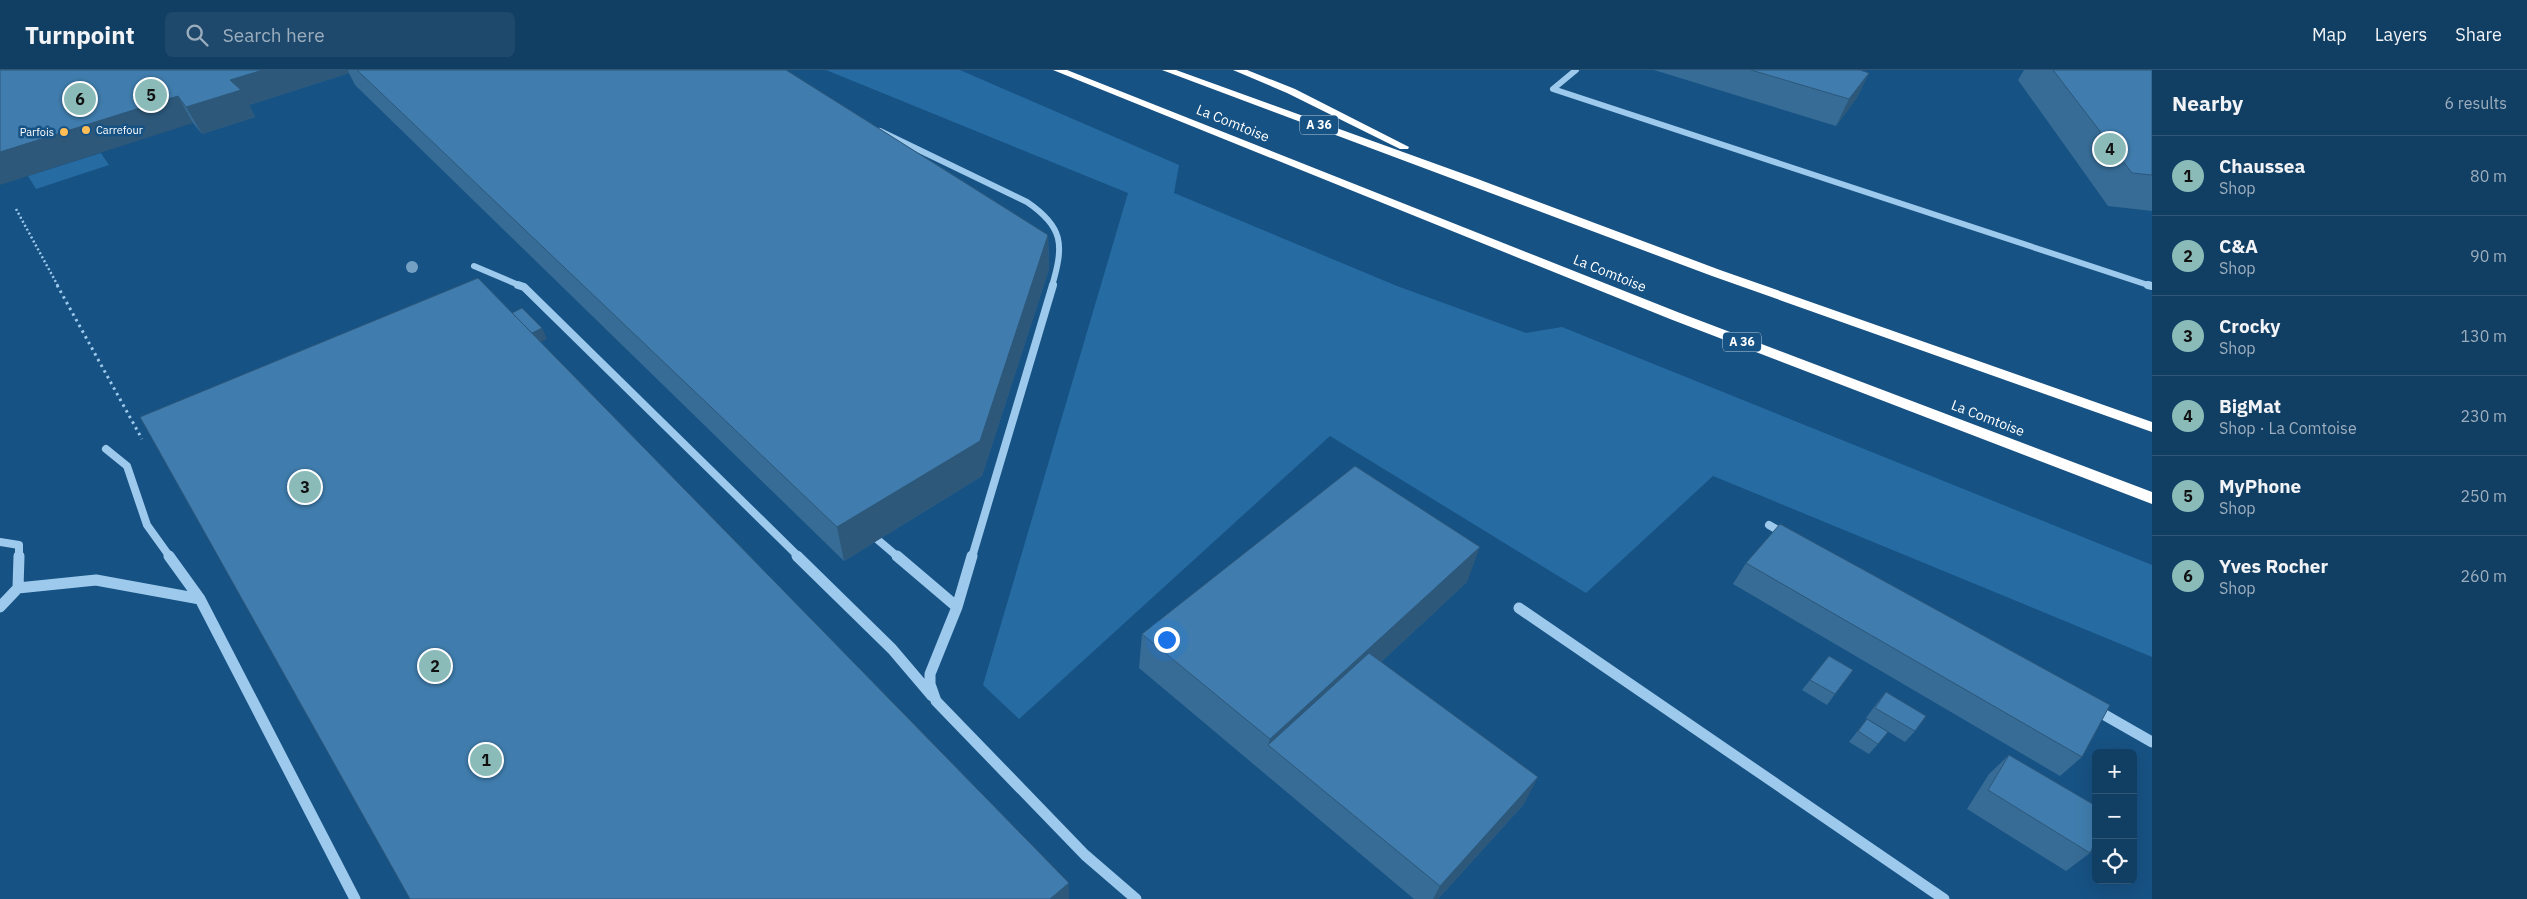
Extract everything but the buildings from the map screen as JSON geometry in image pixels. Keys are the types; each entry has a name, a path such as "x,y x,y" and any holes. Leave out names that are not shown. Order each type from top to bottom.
{"highway":[{"name":"La Comtoise","path":"1058,70 1675,316 2152,498"},
{"name":"La Comtoise","path":"1167,70 1470,180 1725,276 2152,427"},
{"path":"1238,70 1291,91 1470,180"}],"lane":[{"path":"1576,70 1553,89 2152,286"},
{"path":"872,127 1028,202 1045,214 1051,221 1056,228 1061,244 1060,260 1034,353 957,607 930,674 930,684 936,701"},
{"path":"474,266 524,287 892,649 936,701 1085,855 1136,899"},
{"path":"106,449 127,466 148,525 200,598 355,899"},
{"path":"1769,525 1794,540"},
{"path":"878,540 957,607"},
{"path":"0,542 20,545 18,588"},
{"path":"0,607 18,588 96,580 200,598"},
{"path":"1519,608 1944,899"},
{"path":"2084,703 2152,742"}],"path":[{"path":"16,209 142,439"}],"shaded area":[{"path":"826,70 960,70 1179,165 1174,193 1397,286 1526,333 1562,327 2152,565 2152,657 1713,476 1586,593 1330,436 1019,719 983,685 1128,193"},
{"path":"101,153 109,165 36,189 28,176"}],"place":[{"name":"MyPhone","path":"151,95"},
{"name":"Yves Rocher","path":"80,99"},
{"name":"Carrefour","path":"86,130"},
{"name":"Parfois","path":"64,132"},
{"name":"BigMat","path":"2110,149"},
{"name":"Crocky","path":"305,487"},
{"name":"C&A","path":"435,666"},
{"name":"Chaussea","path":"486,760"}]}
